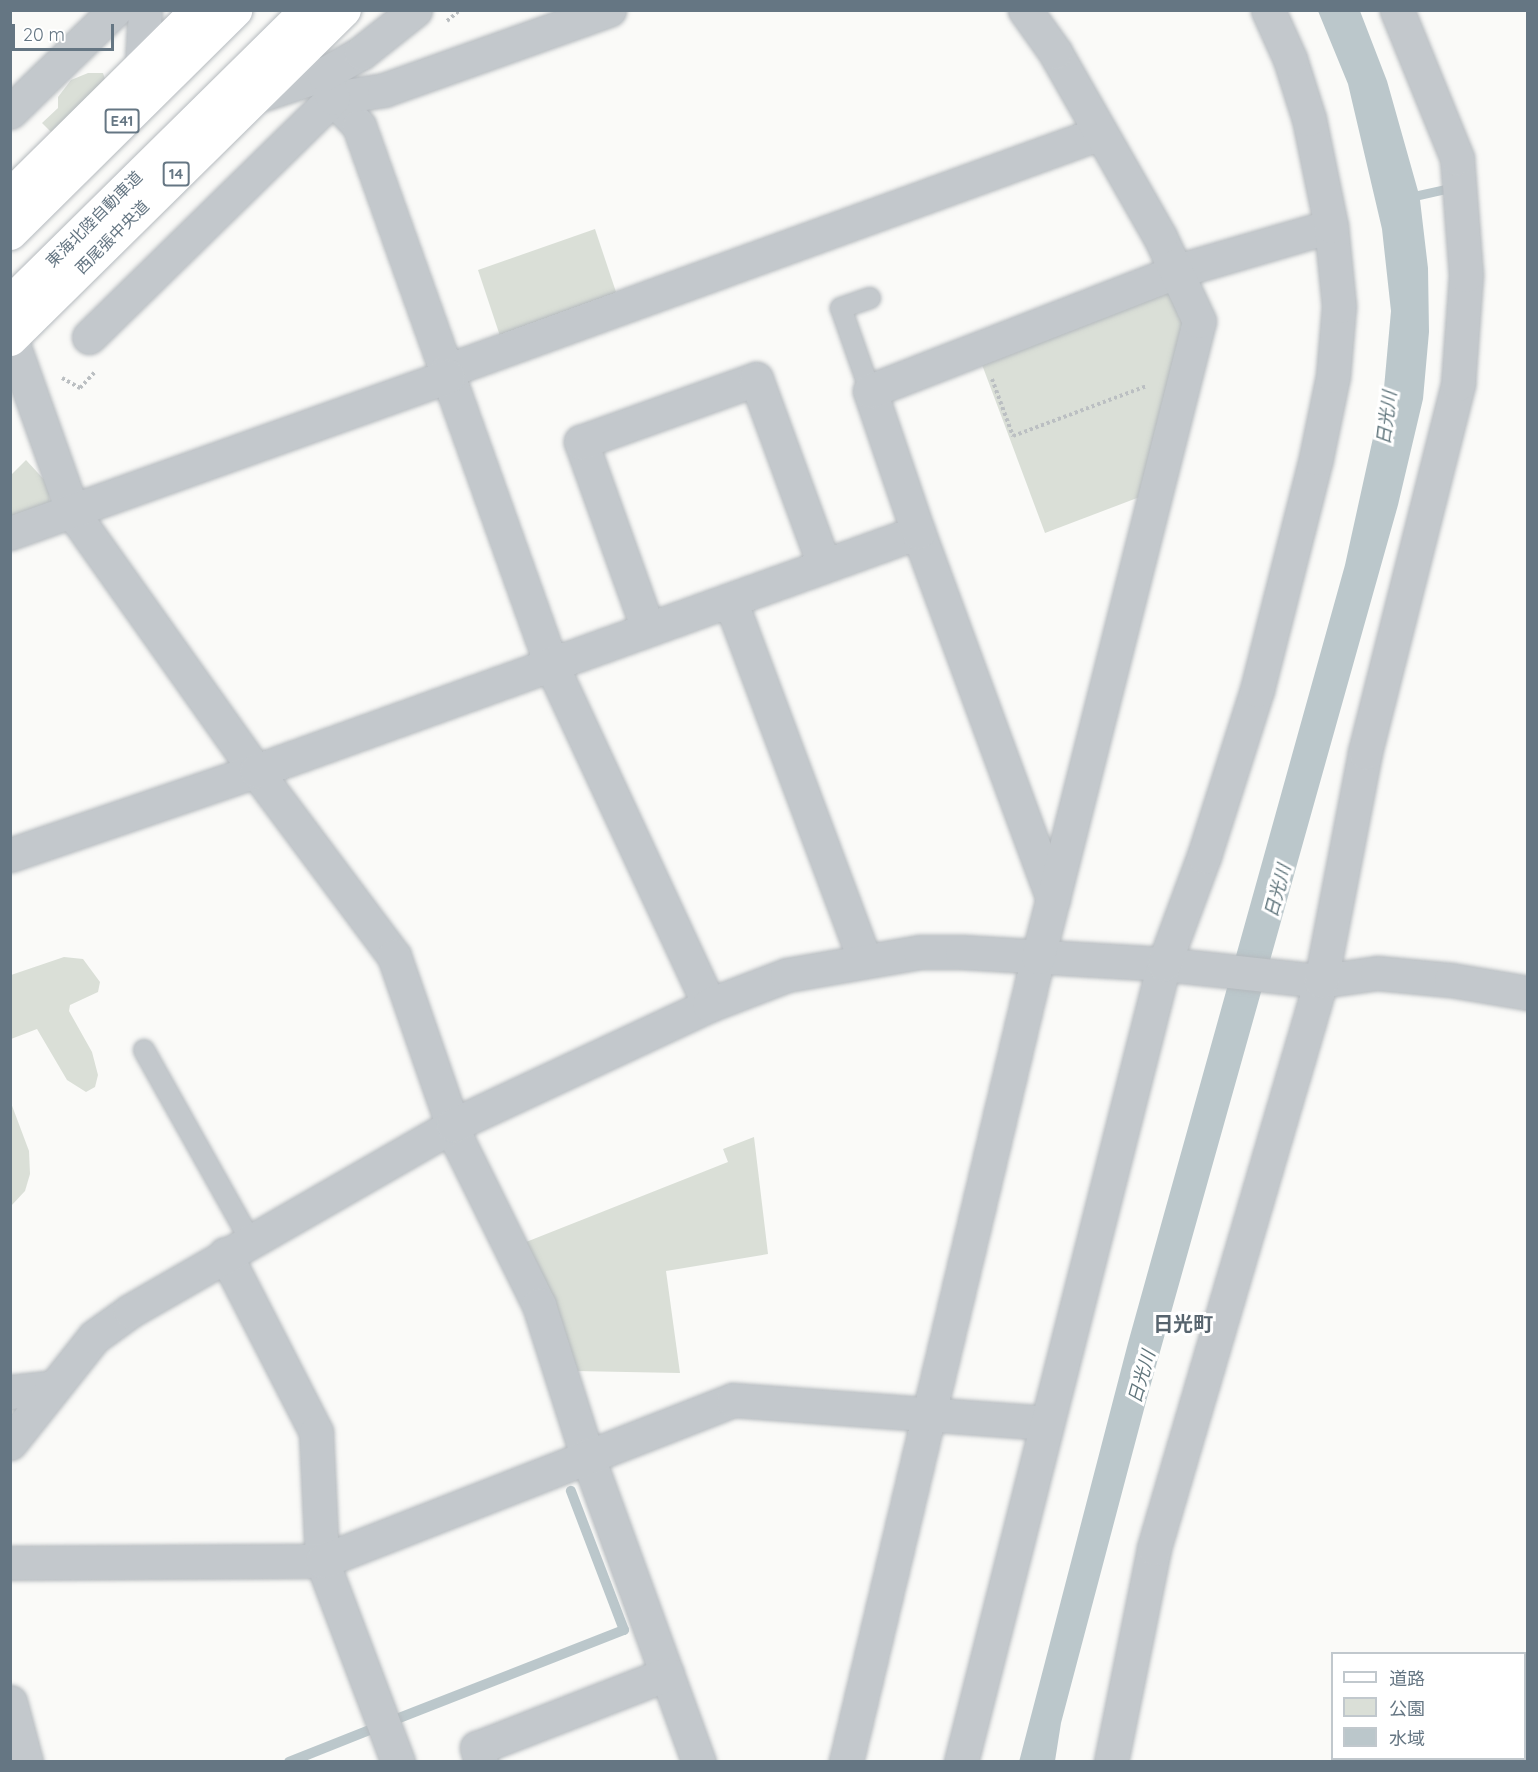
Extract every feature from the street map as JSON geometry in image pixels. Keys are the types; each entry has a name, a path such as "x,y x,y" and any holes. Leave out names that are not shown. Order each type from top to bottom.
{"main road":[{"path":"10,195 197,10"},
{"name":"E41","path":"10,233 235,10"},
{"name":"東海北陸自動車道","path":"10,302 306,10"},
{"name":"西尾張中央道","path":"11,337 344,10"}],"street":[{"path":"10,112 115,10"},
{"path":"142,63 145,10"},
{"path":"89,337 361,53 415,10"},
{"path":"254,96 329,86 384,90 609,10"},
{"path":"846,1761 1038,957 1199,321 1177,271 1055,52 1025,10"},
{"path":"961,1761 1044,1423 1204,856 1257,690 1317,458 1333,376 1339,306 1331,226 1309,119 1290,60 1268,10"},
{"path":"1111,1761 1154,1548 1315,980 1365,752 1458,384 1466,275 1457,158 1397,10"},
{"path":"329,86 359,126 551,664 709,1005"},
{"path":"10,533 73,513 1100,133"},
{"path":"1053,899 918,532 870,391 1177,271 1331,226"},
{"path":"11,337 73,513 256,771 394,956 453,1125 539,1305 587,1455 699,1761"},
{"path":"648,629 581,442 756,379 824,565"},
{"path":"10,855 256,771 918,532"},
{"path":"730,600 865,961"},
{"path":"10,1443 94,1337 237,1247 453,1125 709,1005 787,975 920,952 1173,965 1315,980 1377,973 1451,980 1527,993"},
{"path":"237,1247 316,1432 322,1561 398,1761"},
{"path":"10,1392 54,1387"},
{"path":"10,1563 322,1561 587,1455 733,1400 1044,1423"},
{"path":"481,1761 477,1748 667,1674"},
{"path":"10,1702 26,1761"}],"lane":[{"path":"870,298 841,308 870,391"},
{"path":"144,1050 237,1247"}],"path":[{"path":"981,348 1013,436 1186,372"}],"green space":[{"path":"88,73 103,73 107,85 64,145 42,123 58,108 58,97 71,80"},
{"path":"595,229 618,298 501,339 478,270"},
{"path":"1175,289 1185,319 1145,495 1045,533 978,354"},
{"path":"26,460 50,486 49,513 11,526 10,476"},
{"path":"64,957 83,959 100,982 98,992 70,1005 69,1011 92,1052 98,1075 95,1087 86,1092 67,1080 37,1029 11,1039 11,975"},
{"path":"11,1103 29,1151 30,1174 25,1191 11,1206"},
{"path":"754,1137 768,1254 666,1271 680,1373 574,1371 526,1242 728,1162 723,1149"}],"water":[{"name":"日光川","path":"1318,11 1360,11 1387,81 1418,191 1450,184 1451,193 1420,200 1428,268 1429,332 1423,399 1398,505 1147,1398 1061,1723 1055,1761 1019,1762 1128,1343 1345,565 1384,388 1391,311 1382,229 1348,84"}],"waterway":[{"path":"394,1720 624,1630 571,1491"},
{"path":"289,1762 372,1729"}],"district":[{"name":"日光町","path":"1183,1323"}]}
